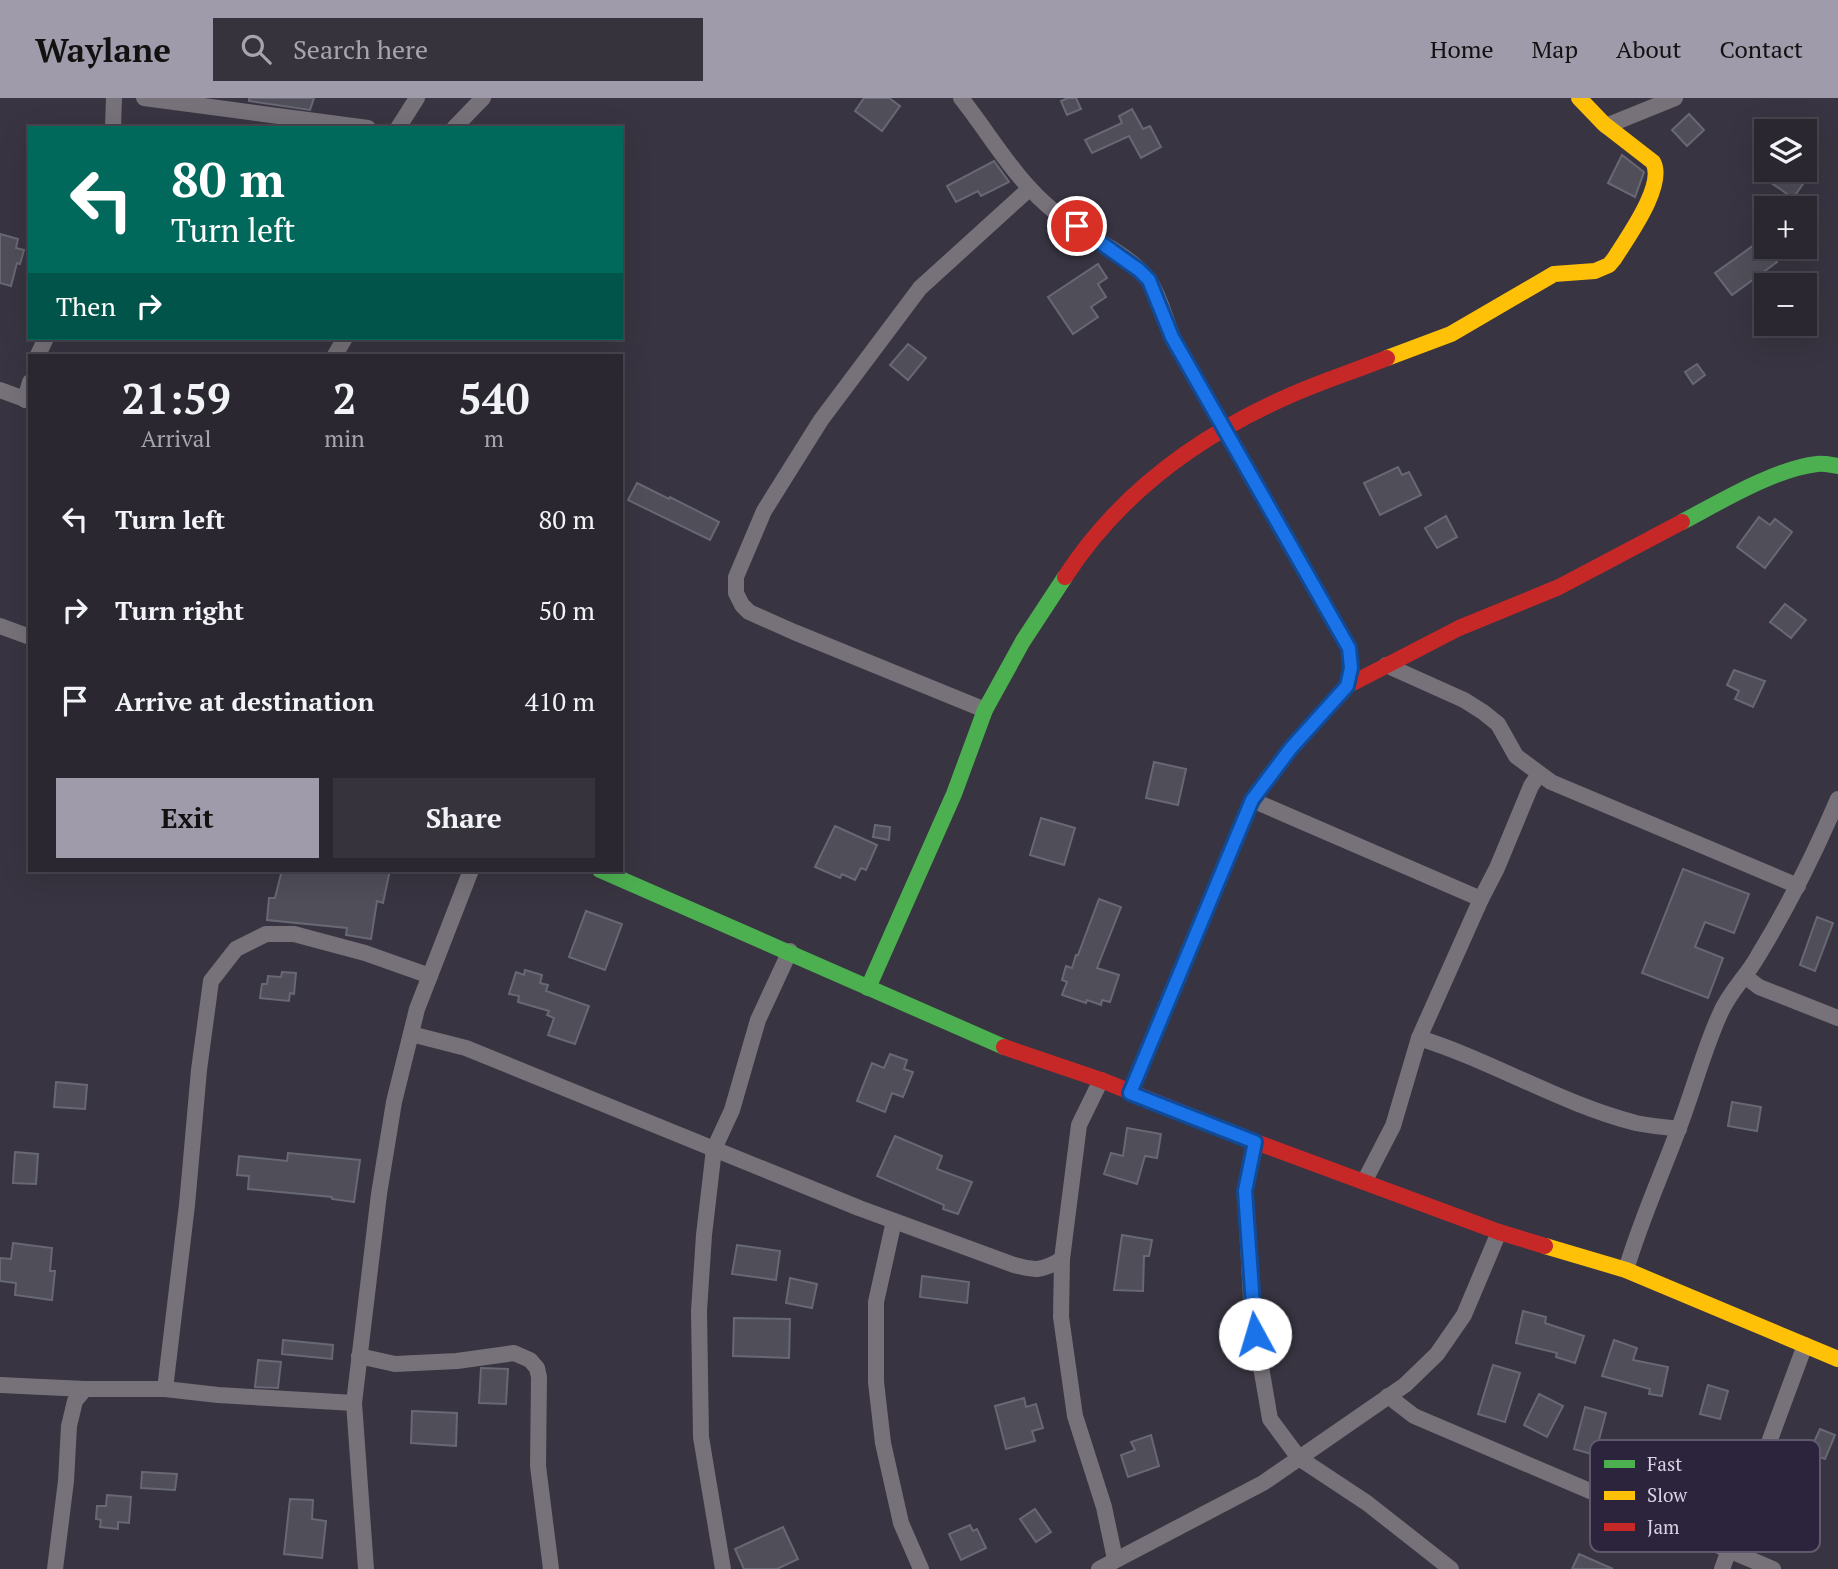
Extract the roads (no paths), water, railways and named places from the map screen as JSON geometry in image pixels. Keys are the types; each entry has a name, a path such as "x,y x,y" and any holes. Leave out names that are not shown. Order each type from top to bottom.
{"street":[{"path":"113,126 114,98"},
{"path":"144,98 353,126"},
{"path":"399,126 417,98"},
{"path":"456,126 483,98"},
{"path":"961,98 1003,159 1028,189 1149,280 1172,337 1349,648 1351,668 1347,686"},
{"path":"868,988 954,794 985,710 1043,610 1077,558 1113,514 1162,468 1224,428 1283,398 1451,334 1554,274 1595,271 1615,259 1656,183 1657,170 1653,162 1634,145 1587,110 1579,98"},
{"path":"1606,126 1675,98"},
{"path":"985,710 749,612 736,593 736,577 764,511 821,420 919,288 1028,189"},
{"path":"0,390 27,401"},
{"path":"1130,1093 1252,800 1291,748 1347,686 1459,628 1559,587 1733,495 1792,469 1819,463 1838,466"},
{"path":"0,626 28,636"},
{"path":"1386,665 1464,700 1483,712 1498,724 1516,756 1539,774 1570,791 1798,886"},
{"path":"1364,1182 1393,1126 1419,1038 1497,868 1531,786 1539,774"},
{"path":"1626,1270 1640,1222 1679,1129 1720,1013 1732,992 1746,977 1798,886 1816,852 1838,799"},
{"path":"1252,800 1481,899"},
{"path":"366,1569 354,1403 379,1194 394,1102 417,1009 470,872"},
{"path":"605,872 1014,1051 1101,1080 1255,1142 1499,1232 1626,1270 1838,1359"},
{"path":"165,1389 211,981 236,949 266,934 295,934 365,953 430,976"},
{"path":"720,1568 701,1437 699,1311 704,1235 714,1149 732,1110 758,1020 790,951"},
{"path":"1746,977 1759,987 1838,1018"},
{"path":"411,1034 466,1048 894,1221 1033,1270 1045,1268 1062,1259"},
{"path":"1419,1038 1448,1047 1600,1111 1637,1123 1679,1129"},
{"path":"1101,1080 1079,1125 1062,1259 1061,1317 1075,1416 1104,1507 1115,1559"},
{"path":"1255,1142 1245,1191 1252,1315 1270,1419 1299,1458 1367,1503 1451,1569"},
{"path":"894,1221 876,1302 876,1382 883,1443 901,1522 921,1569"},
{"path":"1099,1569 1263,1483 1405,1385 1437,1354 1464,1315 1499,1232"},
{"path":"1770,1440 1805,1345"},
{"path":"359,1356 395,1364 457,1361 514,1353 530,1360 537,1368 539,1377 538,1466 551,1569"},
{"path":"0,1385 165,1389 354,1403"},
{"path":"55,1569 66,1481 69,1426 75,1401 85,1389"},
{"path":"1388,1396 1414,1416 1590,1491"},
{"path":"1722,1569 1730,1552"},
{"path":"1732,1552 1773,1569"}]}
